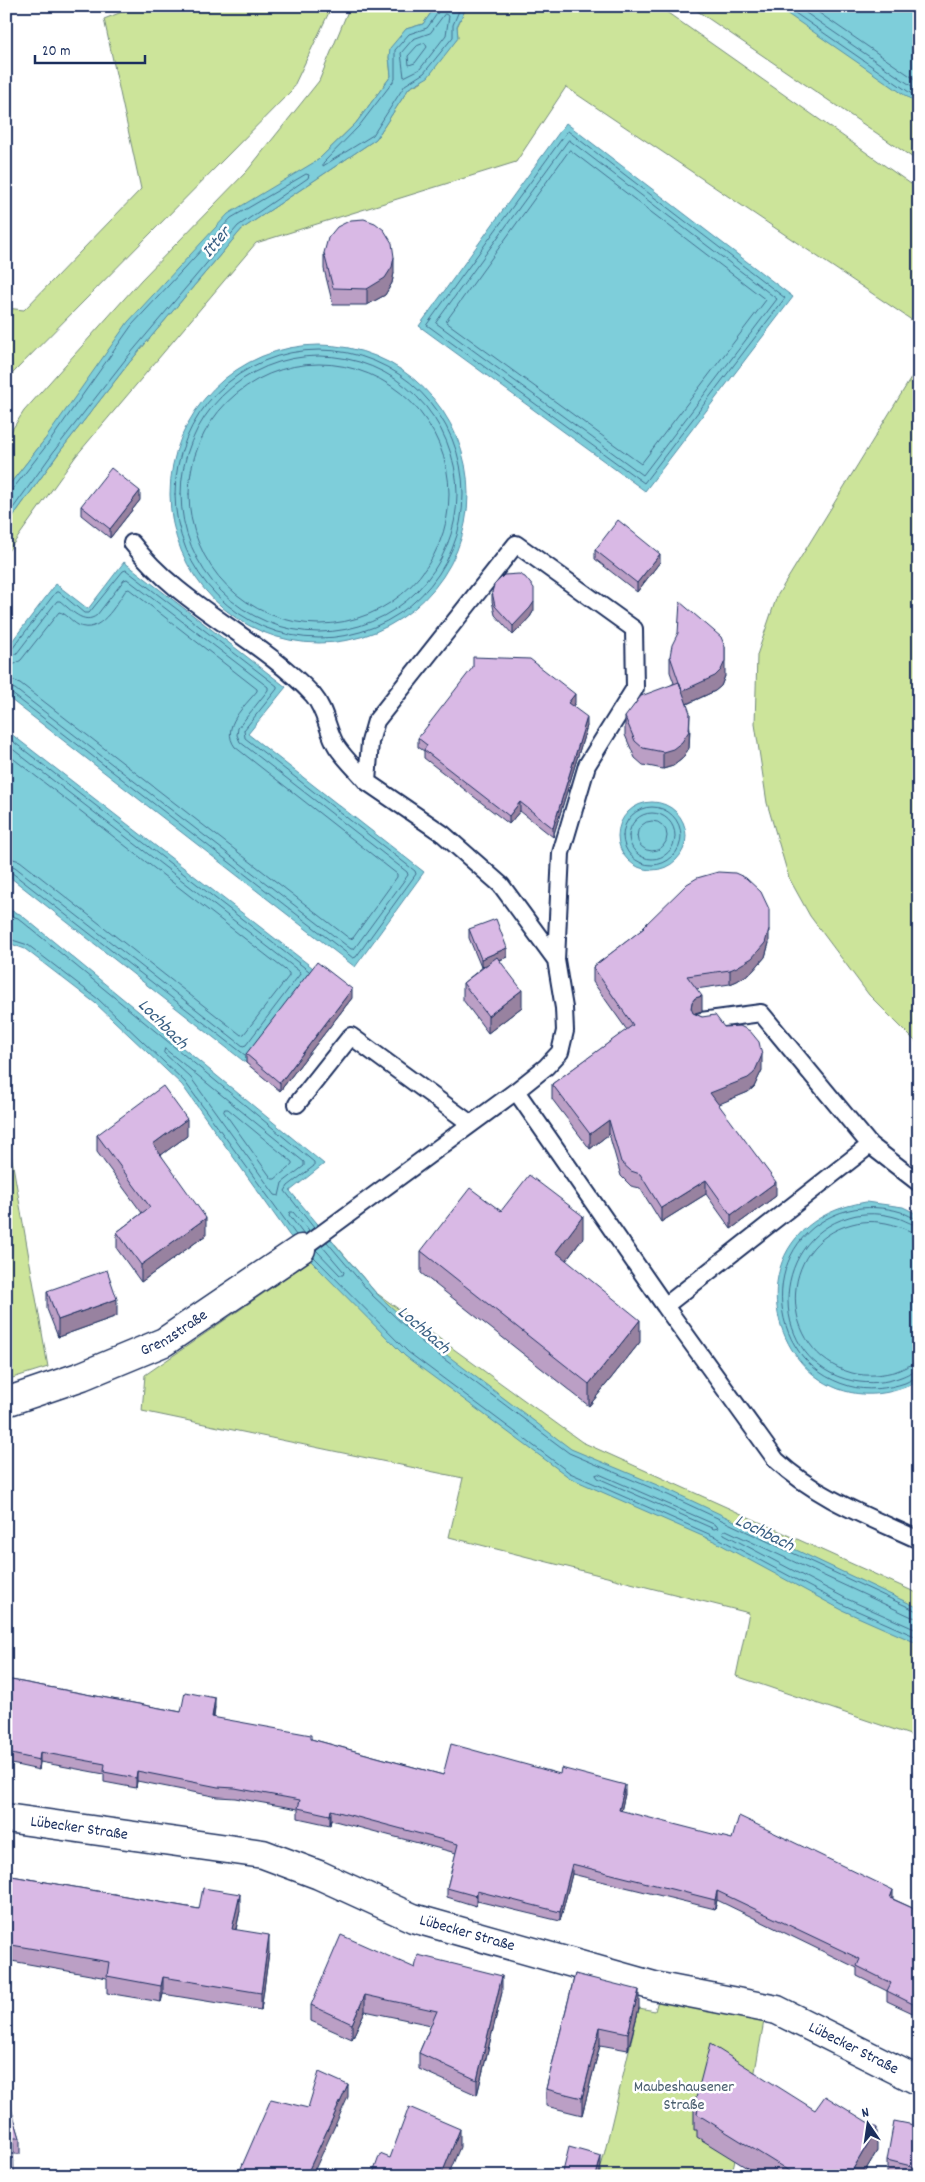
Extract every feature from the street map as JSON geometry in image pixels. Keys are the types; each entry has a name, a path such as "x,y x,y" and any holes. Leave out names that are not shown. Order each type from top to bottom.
{"street":[{"name":"Grenzstraße","path":"6,1402 82,1376 164,1342 301,1249"},
{"name":"Lübecker Straße","path":"6,1818 263,1854 319,1875 413,1918 654,1986 777,2010 919,2081"}],"lane":[{"path":"132,543 147,563 185,595 284,669 314,696 337,746 366,782 443,834 500,885 556,960"},
{"name":"Grenzstraße","path":"301,1249 516,1091 546,1067 560,1052 565,1031 564,1008 556,960 561,853 587,765 635,688 634,629 516,544 376,721 370,742 366,782"},
{"path":"701,1021 762,1013 870,1145 919,1183"},
{"path":"297,1104 351,1036 471,1124"},
{"path":"516,1091 665,1306 782,1466 795,1478 815,1491 919,1540"},
{"path":"665,1306 870,1145"}],"green space":[{"path":"137,6 332,6 292,90 13,373 6,384 6,308 24,310 141,189 104,19"},
{"path":"350,6 436,6 423,24 406,29 389,57 391,76 356,123 318,160 282,184 46,438 6,489 6,439 24,411 141,280 247,171 319,81"},
{"path":"467,6 658,6 911,184 919,173 919,325 566,87 516,162 256,243 76,456 6,554 6,526 61,450 129,363 242,229 376,139 409,88 421,82 458,38 457,27"},
{"path":"690,6 919,6 919,162"},
{"path":"919,365 919,1045 869,995 810,916 789,878 767,803 755,724 757,655 777,596"},
{"path":"6,1125 48,1367 6,1380"},
{"path":"335,1244 375,1292 582,1442 919,1594 919,1738 736,1676 749,1613 449,1537 463,1478 142,1411 145,1375"},
{"name":"Maubeshausener Straße","path":"658,2000 764,2021 750,2099 731,2176 599,2176 639,2008 655,2011"}],"water":[{"name":"Itter","path":"436,6 467,6 457,26 458,38 428,77 409,88 376,139 242,229 129,363 61,450 6,526 6,489 46,438 128,322 228,214 318,160 356,123 391,76 390,48 406,29 423,24"},
{"path":"776,6 919,6 919,105"},
{"path":"566,123 793,297 645,491 419,326"},
{"path":"319,345 348,348 376,356 402,370 424,389 443,411 457,437 465,465 468,494 465,523 457,551 443,577 424,599 402,618 376,632 348,640 319,643 290,640 262,632 236,618 214,599 195,577 181,551 173,523 170,494 173,465 181,437 195,411 214,389 236,370 262,356 290,348"},
{"path":"124,562 286,687 248,734 424,872 355,967 6,696 6,649 56,584 88,609"},
{"path":"6,730 317,971 246,1063 6,874"},
{"path":"659,802 671,808 680,817 686,829 684,849 676,860 659,870 645,870 628,860 620,849 618,829 628,812 639,804"},
{"path":"6,909 20,914 324,1164 290,1191 375,1292 427,1340 571,1449 669,1490 919,1608 919,1644 842,1610 716,1542 570,1478 405,1356 311,1261 289,1235 182,1085 95,1003 25,949 6,942"},
{"path":"866,1202 903,1207 919,1215 919,1381 871,1394 831,1386 800,1362 782,1327 776,1288 787,1251 817,1220"}],"building":[{"path":"364,219 375,223 384,230 392,243 394,257 392,267 385,278 367,289 333,288 324,253 328,238 337,227 351,220"},
{"path":"111,468 140,491 110,529 81,506"},
{"path":"618,520 660,554 637,583 595,550"},
{"path":"519,574 525,577 534,588 534,602 513,626 495,606 492,592 494,585 504,575"},
{"path":"680,602 721,637 725,647 725,661 721,670 715,676 682,691 670,656 672,645 678,633"},
{"path":"473,657 530,659 575,694 568,703 587,717 553,828 520,802 509,816 424,750 427,745 418,738 473,667"},
{"path":"679,682 690,713 689,731 682,742 673,749 663,752 643,748 635,741 625,717 641,696"},
{"path":"718,872 735,873 746,878 761,892 769,909 769,929 765,943 752,958 730,970 687,976 702,996 695,998 692,1002 691,1008 693,1013 702,1017 715,1015 724,1027 740,1026 750,1031 759,1042 762,1055 754,1073 748,1078 710,1093 776,1182 731,1215 706,1180 661,1208 640,1174 631,1171 621,1162 609,1120 590,1134 552,1084 633,1025 593,967 644,928 687,884 697,878"},
{"path":"496,919 507,948 481,959 469,929"},
{"path":"497,957 522,990 488,1016 463,983"},
{"path":"317,962 352,989 280,1083 246,1054"},
{"path":"163,1086 187,1119 153,1144 206,1218 141,1265 117,1232 150,1207 97,1135"},
{"path":"529,1175 583,1216 556,1252 640,1320 589,1384 421,1251 470,1188 501,1211"},
{"path":"107,1270 117,1299 58,1320 47,1291"},
{"path":"6,1679 181,1712 185,1692 215,1698 212,1717 311,1735 311,1739 443,1775 451,1744 560,1774 561,1768 625,1785 619,1810 732,1839 739,1816 893,1890 890,1898 919,1911 919,2007 887,1991 891,1983 857,1966 860,1959 717,1891 715,1900 572,1864 560,1912 477,1891 476,1896 447,1888 458,1844 331,1810 330,1815 298,1808 300,1800 235,1788 218,1787 137,1771 136,1778 104,1772 105,1764 40,1752 39,1760 7,1753"},
{"path":"6,1875 199,1909 203,1888 240,1894 232,1929 269,1935 261,1993 163,1977 161,1986 107,1976 109,1962 6,1944"},
{"path":"341,1935 415,1968 418,1955 502,1976 477,2080 419,2053 437,2011 365,1995 352,2024 311,2005"},
{"path":"575,1974 639,1990 628,2033 600,2027 582,2098 546,2089"},
{"path":"710,2044 815,2110 825,2096 877,2128 849,2176 797,2176 697,2114 698,2108 694,2106"},
{"path":"319,2072 348,2085 306,2176 233,2176 233,2174 238,2175 271,2099 308,2108"},
{"path":"6,2092 20,2138 13,2138 14,2176 6,2176"},
{"path":"409,2107 460,2129 441,2176 372,2176 380,2154 390,2158"},
{"path":"894,2121 919,2126 919,2168 887,2160"},
{"path":"569,2147 601,2156 596,2176 562,2176"}],"water label":[{"name":"Lochbach","path":"162,1025"},
{"name":"Lochbach","path":"423,1331"},
{"name":"Lochbach","path":"764,1534"}]}
